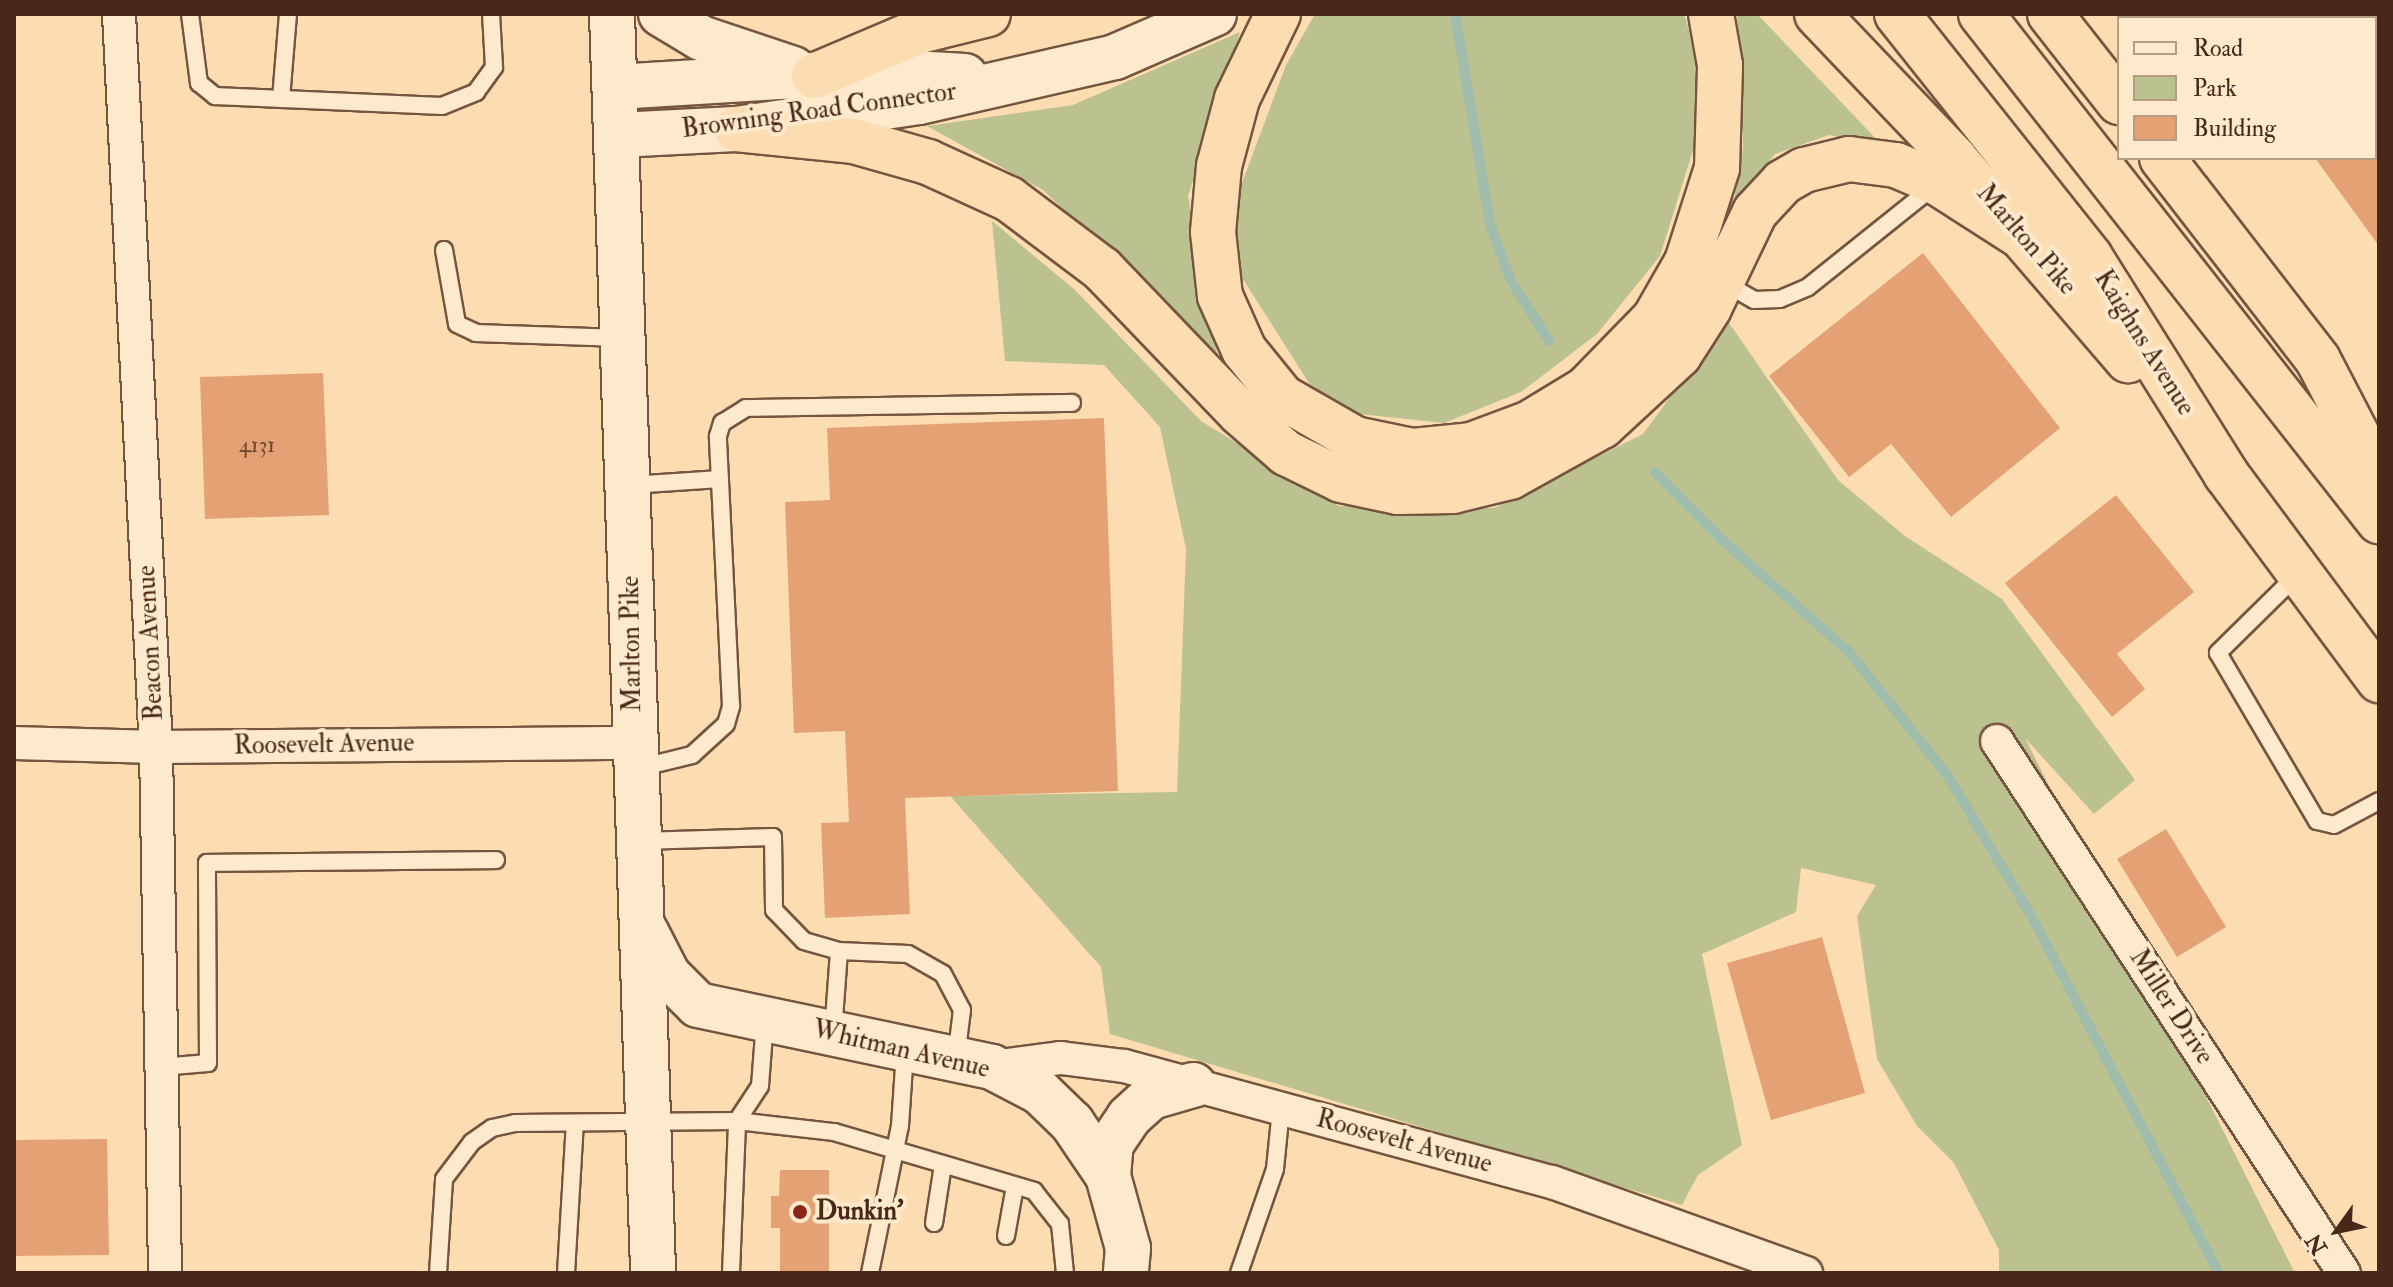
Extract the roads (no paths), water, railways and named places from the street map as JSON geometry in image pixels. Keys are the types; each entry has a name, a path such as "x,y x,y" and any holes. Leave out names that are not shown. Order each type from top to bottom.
{"highway":[{"path":"814,76 920,31 988,14"},
{"path":"1278,14 1237,99 1219,166 1213,232 1220,296 1244,350 1282,397 1355,439 1413,451 1471,445 1530,423 1586,389 1655,318 1687,262 1717,168 1720,65 1711,14"},
{"name":"Marlton Pike","path":"1817,14 2027,240 2226,474"},
{"name":"Kaighns Avenue","path":"1897,14 2090,257 2226,474 2379,680"},
{"path":"1981,14 2379,521"},
{"path":"2050,14 2117,99"},
{"path":"736,129 854,141 928,162 1009,199 1102,269 1240,413 1286,453 1341,480 1398,492 1482,486 1539,465 1592,433 1679,355 1722,282 1755,212 1783,182 1804,170 1870,159 1938,183 2027,240"},
{"path":"2164,160 2318,360 2379,477"}],"main road":[{"name":"Marlton Pike","path":"612,14 625,338 635,756 644,926 644,1052 653,1273"},
{"path":"661,14 701,38 814,76"},
{"name":"Browning Road Connector","path":"618,135 736,129 919,102 1115,57 1214,14"},
{"name":"Browning Road Connector","path":"616,87 877,71 1019,79"},
{"path":"644,926 659,963 698,1005 672,1020 644,1052"},
{"name":"Whitman Avenue","path":"698,1005 974,1063 1050,1102 1093,1150 1108,1176 1128,1248 1126,1273"},
{"path":"1108,1176 1111,1144 1129,1117 1151,1097 1193,1085"}],"street":[{"name":"Beacon Avenue","path":"119,14 156,747 165,1273"},
{"name":"Miller Drive","path":"1997,741 2344,1273"},
{"name":"Roosevelt Avenue","path":"14,743 635,756"},
{"name":"Roosevelt Avenue","path":"974,1063 1061,1058 1124,1066 1552,1182 1806,1273"}],"lane":[{"path":"190,14 199,83 215,96 442,106 476,92 494,67 491,14"},
{"path":"281,99 288,14"},
{"path":"1722,282 1754,300 1780,299 1808,287 1938,183"},
{"path":"444,250 457,324 476,333 625,338"},
{"path":"635,756 692,755 726,724 731,706 720,479 722,423 746,408 1072,403"},
{"path":"629,485 720,479"},
{"path":"2300,572 2218,653 2317,821 2334,825 2379,801"},
{"path":"639,841 773,837 774,910 804,941 839,951 908,954 943,974 962,1010 974,1063"},
{"path":"161,1067 208,1063 207,863 496,860"},
{"path":"833,1034 839,951"},
{"path":"731,1273 737,1121 760,1086 766,1020"},
{"path":"870,1273 894,1151 905,1049"},
{"path":"1239,1273 1275,1169 1281,1109"},
{"path":"438,1273 444,1179 472,1142 492,1128 515,1123 737,1121 834,1132 1034,1191 1060,1224 1065,1273"},
{"path":"566,1273 575,1123"},
{"path":"934,1223 943,1165"},
{"path":"1006,1236 1015,1186"}],"waterway":[{"path":"1455,14 1490,224 1510,279 1549,341"},
{"path":"1655,472 1722,540 1849,652 1948,776 2034,921 2219,1273"}],"place":[{"name":"Dunkin'","path":"800,1212"}]}
